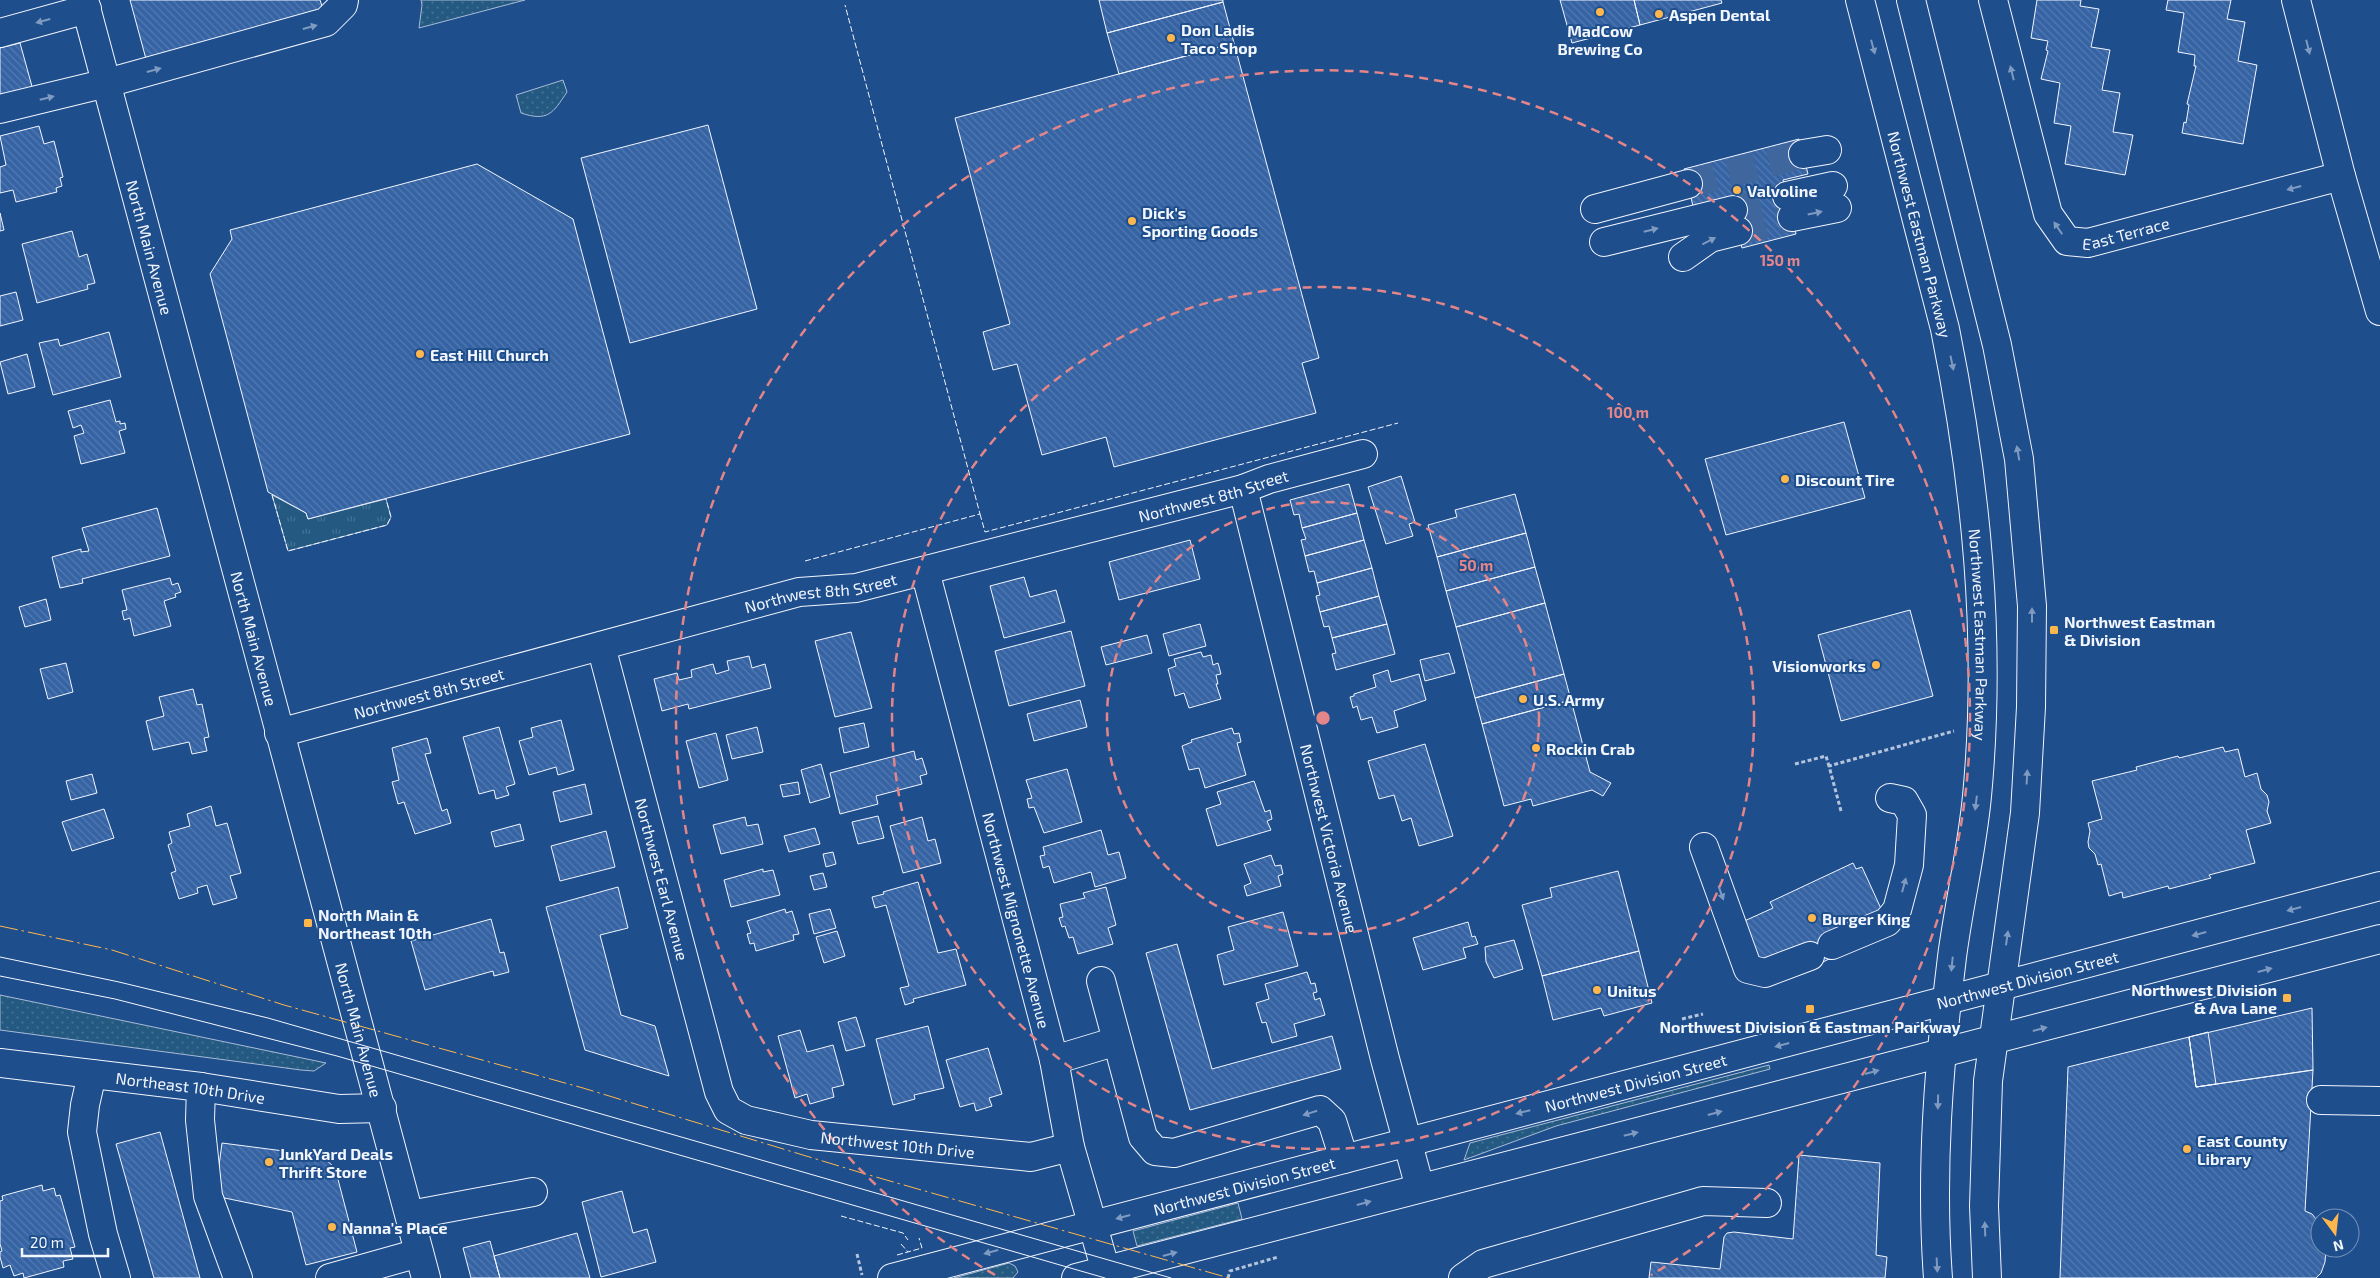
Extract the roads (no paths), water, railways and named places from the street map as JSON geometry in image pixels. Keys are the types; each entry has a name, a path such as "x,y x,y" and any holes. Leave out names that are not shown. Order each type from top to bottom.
{"street":[{"path":"0,109 107,83 326,22 342,5 344,0"},
{"name":"Northwest Eastman Parkway","path":"1860,0 1945,329 1956,382 1976,523 1982,596 1981,723 1977,796 1948,1001 1938,1091 1936,1205 1938,1278"},
{"path":"1911,0 1998,346 2019,459 2032,606 2031,707 2026,803 1988,1081 1984,1206 1987,1278"},
{"name":"East Terrace","path":"1993,0 2048,214 2066,241 2088,243 2341,176"},
{"path":"2296,0 2341,176 2380,311"},
{"path":"0,33 86,4"},
{"name":"North Main Avenue","path":"86,4 279,733 423,1265"},
{"path":"1595,209 1688,184"},
{"path":"1790,207 1835,197"},
{"path":"1604,242 1735,220 1683,257"},
{"name":"Northwest 8th Street","path":"279,733 799,592 856,588 1242,489 1269,478 1363,454"},
{"name":"Northwest Victoria Avenue","path":"1242,489 1420,1188"},
{"name":"Northwest Mignonette Avenue","path":"924,571 1054,1060 1070,1147 1106,1271"},
{"name":"Northwest Earl Avenue","path":"601,646 719,1092 728,1110"},
{"path":"1704,847 1748,969 1765,973 1887,922 1897,910 1909,865 1912,815 1904,801 1890,798"},
{"name":"Northwest Division Street","path":"892,1278 2380,886"},
{"path":"1076,1278 2380,939"},
{"path":"1101,980 1143,1137 1155,1151 1174,1154 1320,1110 1332,1121 1344,1159"},
{"path":"1054,1060 1117,1041"},
{"name":"Northeast 10th Drive","path":"0,1063 200,1087 339,1109 382,1108"},
{"path":"92,1074 85,1105 82,1132 103,1234 116,1278"},
{"path":"200,1087 200,1120 208,1196 238,1278"},
{"path":"2321,1100 2380,1101"},
{"name":"Northwest 10th Drive","path":"728,1110 746,1120 811,1135 851,1140 1031,1157 1070,1147"},
{"path":"410,1215 533,1192"},
{"path":"1462,1278 1483,1264 1703,1201 1767,1203"},
{"path":"341,1276 423,1265"}],"tunnel":[{"path":"1688,184 1803,154"},
{"path":"1733,210 1787,196"},
{"path":"1738,231 1792,217"}],"tram line":[{"path":"0,957 119,982 268,1018 1171,1278"},
{"path":"0,976 115,999 337,1056 1105,1278"}],"place":[{"name":"MadCow Brewing Co","path":"1600,12"},
{"name":"Aspen Dental","path":"1659,14"},
{"name":"Don Ladis Taco Shop","path":"1171,38"},
{"name":"Valvoline","path":"1737,190"},
{"name":"Dick's Sporting Goods","path":"1132,221"},
{"name":"East Hill Church","path":"420,354"},
{"name":"Discount Tire","path":"1785,479"},
{"name":"Northwest Eastman & Division","path":"2054,630"},
{"name":"Visionworks","path":"1876,665"},
{"name":"U.S. Army","path":"1523,699"},
{"name":"Rockin Crab","path":"1536,748"},
{"name":"Burger King","path":"1812,918"},
{"name":"North Main & Northeast 10th","path":"308,923"},
{"name":"Unitus","path":"1597,990"},
{"name":"Northwest Division & Ava Lane","path":"2287,998"},
{"name":"Northwest Division & Eastman Parkway","path":"1810,1009"},
{"name":"East County Library","path":"2187,1149"},
{"name":"JunkYard Deals Thrift Store","path":"269,1162"},
{"name":"Nanna's Place","path":"332,1227"}]}
